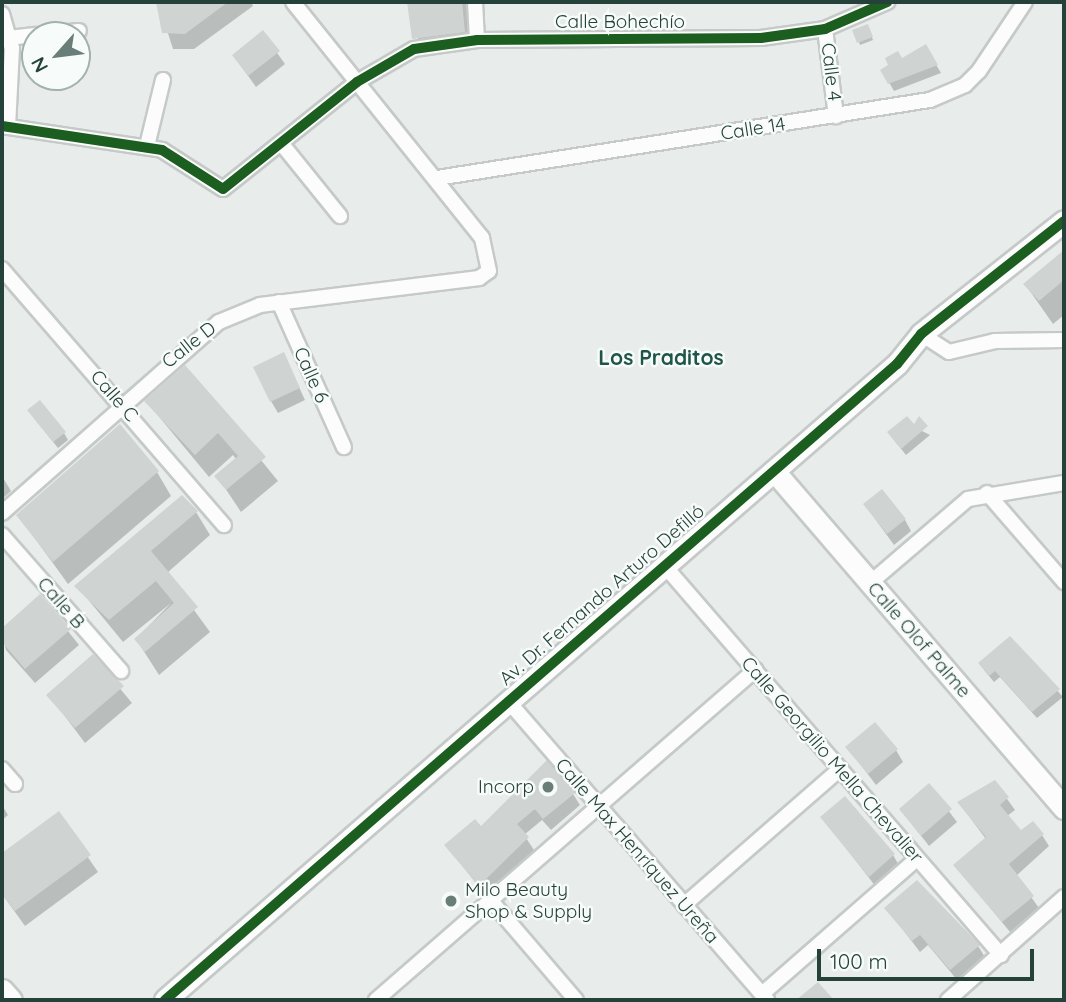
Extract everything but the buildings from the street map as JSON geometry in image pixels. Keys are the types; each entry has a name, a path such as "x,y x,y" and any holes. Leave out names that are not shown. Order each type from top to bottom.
{"street":[{"path":"293,2 437,178"},
{"path":"475,2 477,40"},
{"name":"Calle Bohechío","path":"147,146 180,157 220,189 357,82 414,49 477,40 761,38 825,29 887,2"},
{"name":"Calle 14","path":"437,178 930,100 965,85 995,51 1025,2"},
{"path":"2,14 9,38 5,127 147,146 163,80"},
{"name":"Calle 4","path":"825,29 836,116"},
{"path":"9,38 21,37"},
{"path":"281,143 340,216"},
{"name":"Calle D","path":"2,513 120,402 207,328 279,302 479,278 489,271 490,252 437,178"},
{"name":"Av. Dr. Fernando Arturo Defilló","path":"165,1000 663,564 897,364 921,334 1064,221"},
{"name":"Calle C","path":"2,268 224,525"},
{"name":"Calle 6","path":"279,302 344,447"},
{"path":"921,334 950,352 995,341 1064,340"},
{"name":"Calle Olof Palme","path":"774,471 1064,808"},
{"path":"870,583 942,516 988,493 1064,483"},
{"path":"988,493 1064,582"},
{"name":"Calle B","path":"2,535 121,671"},
{"name":"Calle Georgilio Mella Chevalier","path":"663,564 1001,955"},
{"path":"376,1000 393,995 492,902 755,670"},
{"name":"Calle Max Henríquez Ureña","path":"508,701 599,810 764,997"},
{"path":"2,769 15,784"},
{"path":"684,905 839,769"},
{"path":"764,997 917,859"},
{"path":"948,1000 1064,897"},
{"path":"492,902 576,1000"},
{"path":"2,989 11,1000"}],"cycle path":[{"path":"2,126 162,150 223,189 357,82 414,49 477,40 761,38 825,29 887,2"},
{"path":"165,1000 897,364 921,334 1064,221"}],"place":[{"name":"Incorp","path":"548,787"},
{"name":"Milo Beauty Shop & Supply","path":"451,901"}],"district":[{"name":"Los Praditos","path":"661,357"}]}
